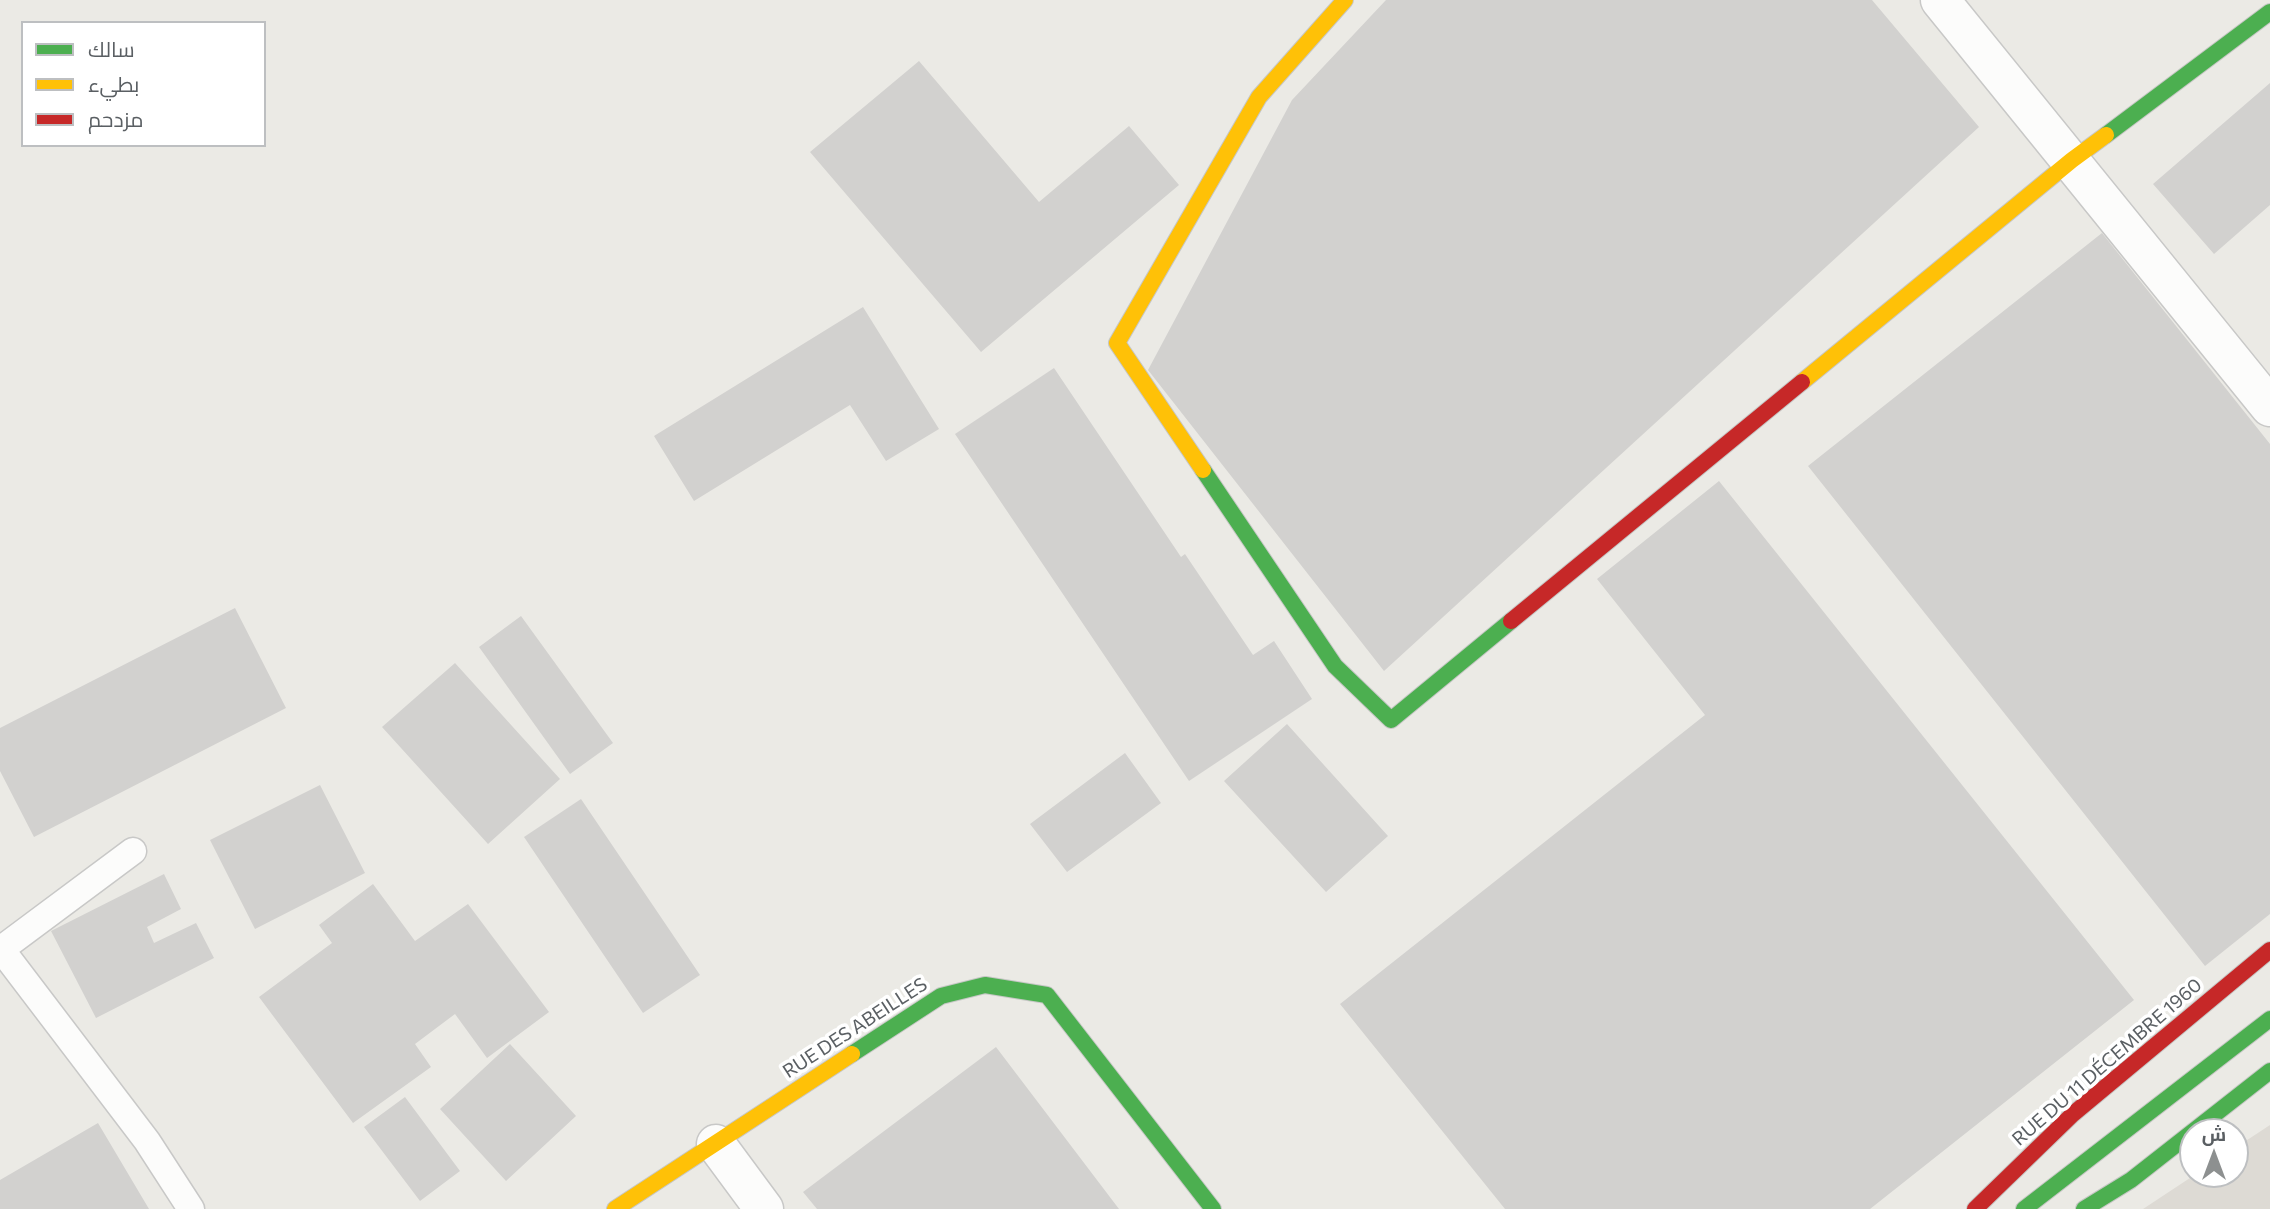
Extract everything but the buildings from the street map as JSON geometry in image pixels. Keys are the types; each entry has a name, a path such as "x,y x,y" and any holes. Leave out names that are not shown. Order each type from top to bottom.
{"street":[{"path":"1345,0 1259,97 1117,344 1335,666 1391,720 2072,160 2270,12"},
{"path":"1940,0 2270,407"},
{"name":"RUE DU 11 DÉCEMBRE 1960","path":"1975,1209 2073,1114 2270,950"},
{"name":"RUE DES ABEILLES","path":"615,1209 941,996 985,985 1047,995 1213,1209"},
{"path":"2024,1209 2270,1019"},
{"path":"2084,1209 2131,1180 2270,1071"},
{"path":"716,1144 764,1209"}],"lane":[{"path":"133,851 1,950 146,1141 191,1209"}],"shaded area":[{"path":"2270,1125 2270,1209 2143,1209 2179,1185 2179,1188 2249,1188 2249,1139"}],"traffic: fast":[{"path":"2106,135 2270,12"},
{"path":"1203,470 1335,666 1391,720 1511,621"},
{"path":"852,1054 941,996 985,985 1047,995 1213,1209"},
{"path":"2024,1209 2270,1019"},
{"path":"2084,1209 2131,1180 2270,1071"}],"traffic: slow":[{"path":"1203,470 1117,343 1259,97 1345,0"},
{"path":"1802,382 2106,135"},
{"path":"615,1209 852,1054"}],"traffic: jam":[{"path":"1511,621 1802,382"},
{"path":"1975,1209 2073,1114 2270,950"}]}
